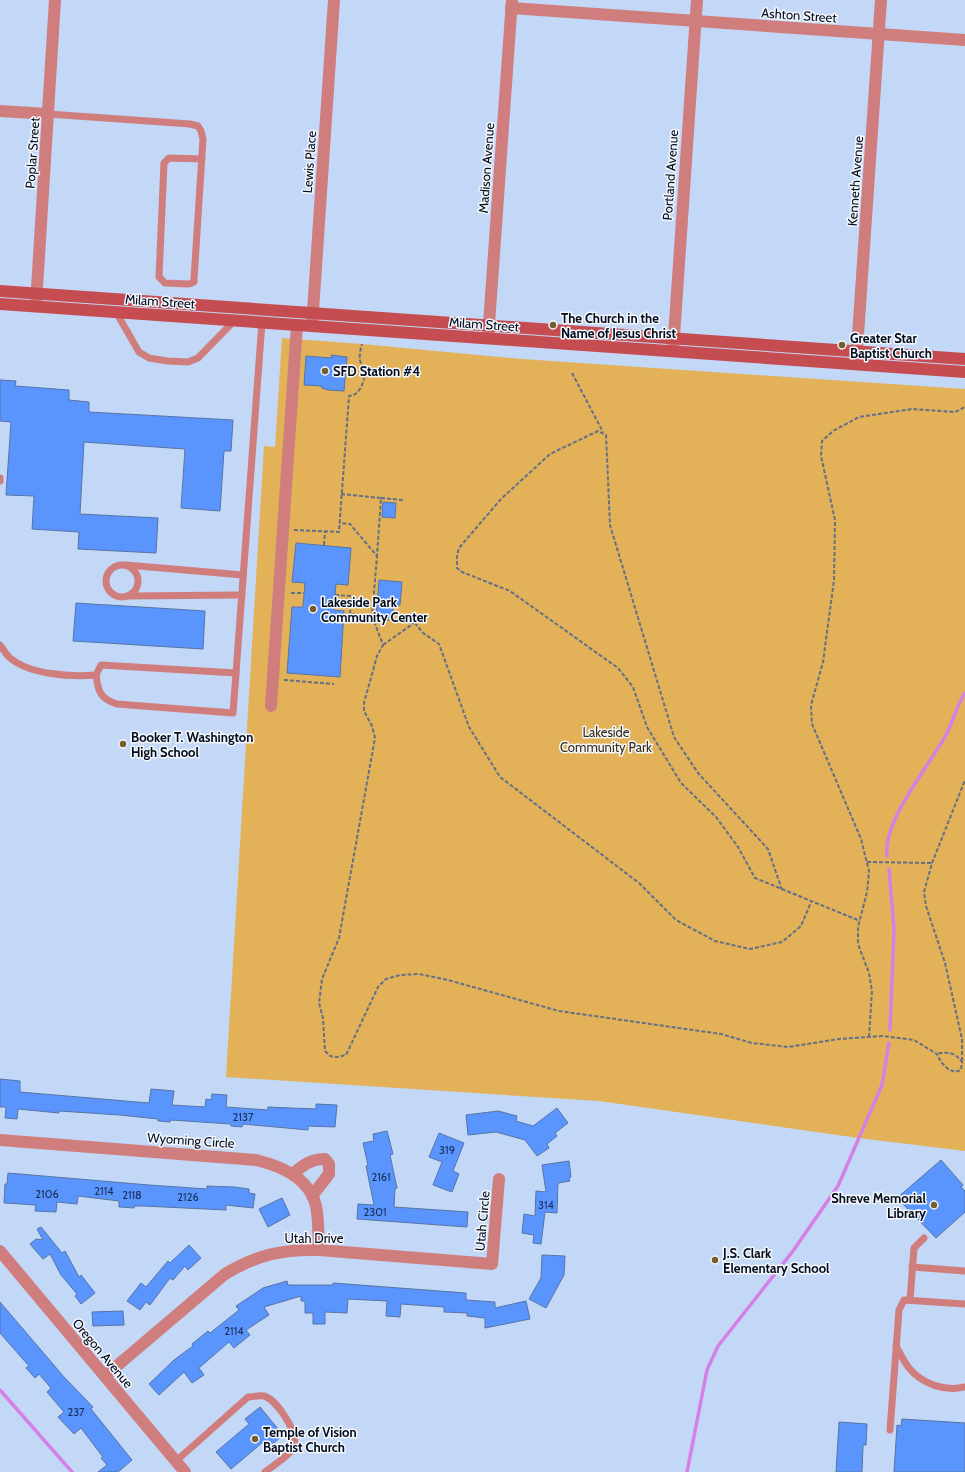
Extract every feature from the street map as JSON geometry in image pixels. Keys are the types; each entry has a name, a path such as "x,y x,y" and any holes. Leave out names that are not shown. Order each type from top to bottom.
{"street":[{"name":"Poplar Street","path":"35,307 56,0"},
{"name":"Lewis Place","path":"312,326 334,0"},
{"name":"Portland Avenue","path":"673,351 697,0"},
{"name":"Kenneth Avenue","path":"856,364 881,0"},
{"name":"Ashton Street","path":"512,4 768,27 965,40"},
{"name":"Madison Avenue","path":"488,338 512,4"},
{"path":"0,111 48,114"},
{"name":"Milam Street","path":"0,291 489,324 965,359"},
{"name":"Milam Street","path":"0,304 965,372"},
{"path":"271,706 297,325"},
{"name":"Wyoming Circle","path":"0,1140 256,1160 276,1165 293,1174 309,1190 316,1206 319,1250"},
{"path":"293,1174 305,1163 316,1159 325,1159 331,1166 329,1174 312,1196"},
{"name":"Utah Circle","path":"492,1264 499,1179"},
{"name":"Utah Drive","path":"106,1376 215,1282 242,1264 273,1252 296,1249 319,1250 492,1264"},
{"name":"Oregon Avenue","path":"0,1250 185,1472"}],"lane":[{"path":"48,114 198,126 203,138 202,159 194,282 189,284 165,283 159,277 164,163 169,158 202,159"},
{"path":"116,312 139,352 149,358 167,361 188,362 198,358 234,321"},
{"path":"236,673 102,665 96,675 98,691 106,701 116,704 233,713 242,595 262,322"},
{"path":"242,595 123,597 112,595 106,587 105,582 111,568 121,564 243,575"},
{"path":"126,565 131,568 138,577 136,588 128,596"},
{"path":"0,645 10,658 33,670 77,677 96,675"},
{"path":"910,1300 914,1248 924,1238"},
{"path":"912,1267 965,1271"},
{"path":"890,1430 899,1310 904,1300 965,1304"},
{"path":"896,1346 908,1368 918,1377 938,1387 952,1389 965,1387"},
{"path":"176,1461 248,1397 263,1396 270,1399 284,1416 292,1427 296,1440 292,1450 265,1472"}],"path":[{"path":"292,532 297,529 339,532 349,396 354,396 361,389 364,378 364,368 360,360 362,344"},
{"path":"572,373 606,435 610,525 674,737 698,773 768,849 782,890"},
{"path":"869,1037 872,991 869,973 858,944 860,921 870,871 861,839 812,724 811,705 823,662 834,580 835,520 821,456 822,441 833,431 859,417 912,409 955,412 965,407"},
{"path":"603,432 598,431 550,454 501,499 459,548 457,555 457,568 462,572 510,591 618,668 633,687 647,727 681,783 716,817 738,847 755,878 860,921"},
{"path":"342,494 403,500"},
{"path":"381,498 373,617 383,645"},
{"path":"339,523 350,524 376,556"},
{"path":"324,545 325,531"},
{"path":"288,592 304,593"},
{"path":"335,595 351,596 350,614 415,623 423,633 439,644 469,727 500,777 638,883 676,920 715,942 750,949 782,942 801,926 811,902"},
{"path":"415,623 383,645 377,656 364,702 364,711 372,726 375,738 339,938 322,979 319,1003 323,1018 323,1042 325,1051 330,1056 337,1057 346,1055 378,987 386,979 400,975 419,974 448,980 559,1011 721,1034 752,1043 788,1047 839,1039 882,1036 914,1040 937,1054 952,1054 959,1057 962,1062"},
{"path":"281,675 285,681 334,684"},
{"path":"937,1054 941,1062 948,1069 955,1072 961,1070 962,1062 960,1032 945,964 926,906 924,892 932,863 965,780"},
{"path":"867,862 932,863"}],"green space":[{"name":"Lakeside Community Park","path":"282,338 522,359 965,389 965,1151 858,1138 599,1101 226,1077 264,446 275,447"}],"building":[{"name":"SFD Station #4","path":"331,355 347,357 344,391 328,390 322,388 321,386 304,385 306,356 332,358"},
{"path":"0,380 16,381 15,386 69,390 69,400 89,402 89,412 233,420 231,451 224,451 220,511 181,508 185,449 84,442 80,514 158,518 156,553 78,549 79,532 32,529 34,496 6,495 11,422 0,421"},
{"path":"383,502 396,503 395,518 382,517"},
{"name":"Lakeside Park Community Center","path":"296,543 351,548 348,585 336,584 334,610 344,611 340,677 287,673 292,607 303,607 305,583 292,582"},
{"path":"379,580 402,582 400,605 393,605 393,618 376,616"},
{"path":"76,603 205,611 203,649 73,641"},
{"path":"0,1079 20,1081 20,1092 149,1103 151,1089 174,1091 172,1105 205,1107 206,1099 211,1100 212,1094 227,1095 226,1107 268,1110 268,1107 316,1109 316,1104 337,1105 335,1127 308,1126 308,1130 243,1124 242,1127 231,1126 231,1124 171,1120 170,1122 158,1121 158,1119 120,1115 59,1111 59,1113 18,1109 17,1119 5,1118 6,1107 0,1107"},
{"path":"557,1108 568,1123 555,1133 557,1136 547,1144 549,1148 537,1156 525,1140 496,1132 468,1135 466,1115 498,1111 517,1116 516,1121 533,1126"},
{"path":"387,1131 393,1154 390,1155 397,1188 395,1189 394,1207 468,1212 467,1227 357,1219 358,1204 374,1205 363,1143 374,1141 373,1134"},
{"path":"439,1133 464,1143 453,1171 459,1174 452,1192 433,1185 442,1162 429,1157"},
{"name":"Shreve Memorial Library","path":"941,1160 963,1185 961,1187 965,1191 965,1212 936,1238 897,1198"},
{"path":"569,1161 570,1181 558,1183 557,1213 545,1212 541,1244 533,1243 534,1235 522,1233 524,1214 535,1216 536,1191 546,1192 542,1165"},
{"path":"8,1173 207,1189 207,1186 234,1187 249,1189 249,1193 255,1194 253,1208 226,1205 226,1210 143,1206 134,1206 134,1208 119,1207 119,1201 78,1196 77,1204 57,1202 56,1212 35,1211 36,1205 4,1203 5,1184 7,1184"},
{"path":"282,1198 290,1215 268,1227 259,1209"},
{"path":"41,1227 62,1253 65,1251 79,1277 81,1275 95,1293 81,1304 75,1296 77,1294 61,1275 50,1254 43,1259 30,1244 36,1239 43,1240 37,1229"},
{"path":"189,1245 201,1258 188,1270 185,1266 173,1280 170,1278 150,1305 146,1302 140,1310 127,1301 141,1283 146,1287 168,1261 170,1263"},
{"path":"542,1255 565,1256 564,1275 546,1308 529,1299 541,1278"},
{"path":"287,1281 288,1285 333,1285 333,1283 466,1293 466,1300 495,1302 495,1308 526,1301 530,1319 485,1328 485,1318 467,1316 467,1313 444,1312 444,1307 401,1304 400,1317 386,1316 387,1301 348,1299 347,1313 325,1312 325,1324 313,1324 313,1313 305,1313 305,1301 301,1301 301,1296 264,1307 269,1315 246,1330 250,1335 234,1348 229,1342 199,1368 204,1375 192,1383 184,1372 159,1395 149,1384 174,1360 193,1346 192,1344 208,1331 210,1333 239,1310 236,1306 263,1288"},
{"path":"0,1302 64,1377 93,1407 91,1409 132,1460 118,1472 98,1472 107,1465 101,1458 103,1457 81,1428 74,1434 58,1417 64,1412 47,1392 51,1388 39,1374 35,1378 26,1368 29,1366 0,1333"},
{"path":"123,1311 124,1325 93,1326 92,1312"},
{"name":"Temple of Vision Baptist Church","path":"260,1407 283,1435 268,1448 263,1442 231,1469 216,1452 249,1424 245,1419"},
{"path":"902,1419 965,1423 965,1472 894,1472 897,1425 901,1426"},
{"path":"839,1422 867,1424 866,1445 863,1445 862,1472 836,1472"}],"waterway":[{"path":"887,856 888,842 892,826 899,810 946,735 965,693"},
{"path":"889,869 894,929 890,1030"},
{"path":"687,1472 707,1370 718,1346 793,1251 838,1186 882,1085 889,1043"},
{"path":"0,1390 72,1472"}],"place":[{"name":"The Church in the Name of Jesus Christ","path":"553,325"},
{"name":"Greater Star Baptist Church","path":"842,345"},
{"name":"SFD Station #4","path":"325,371"},
{"name":"Lakeside Park Community Center","path":"313,609"},
{"name":"Booker T. Washington High School","path":"123,744"},
{"name":"Shreve Memorial Library","path":"934,1205"},
{"name":"J.S. Clark Elementary School","path":"715,1260"},
{"name":"Temple of Vision Baptist Church","path":"255,1439"}]}
